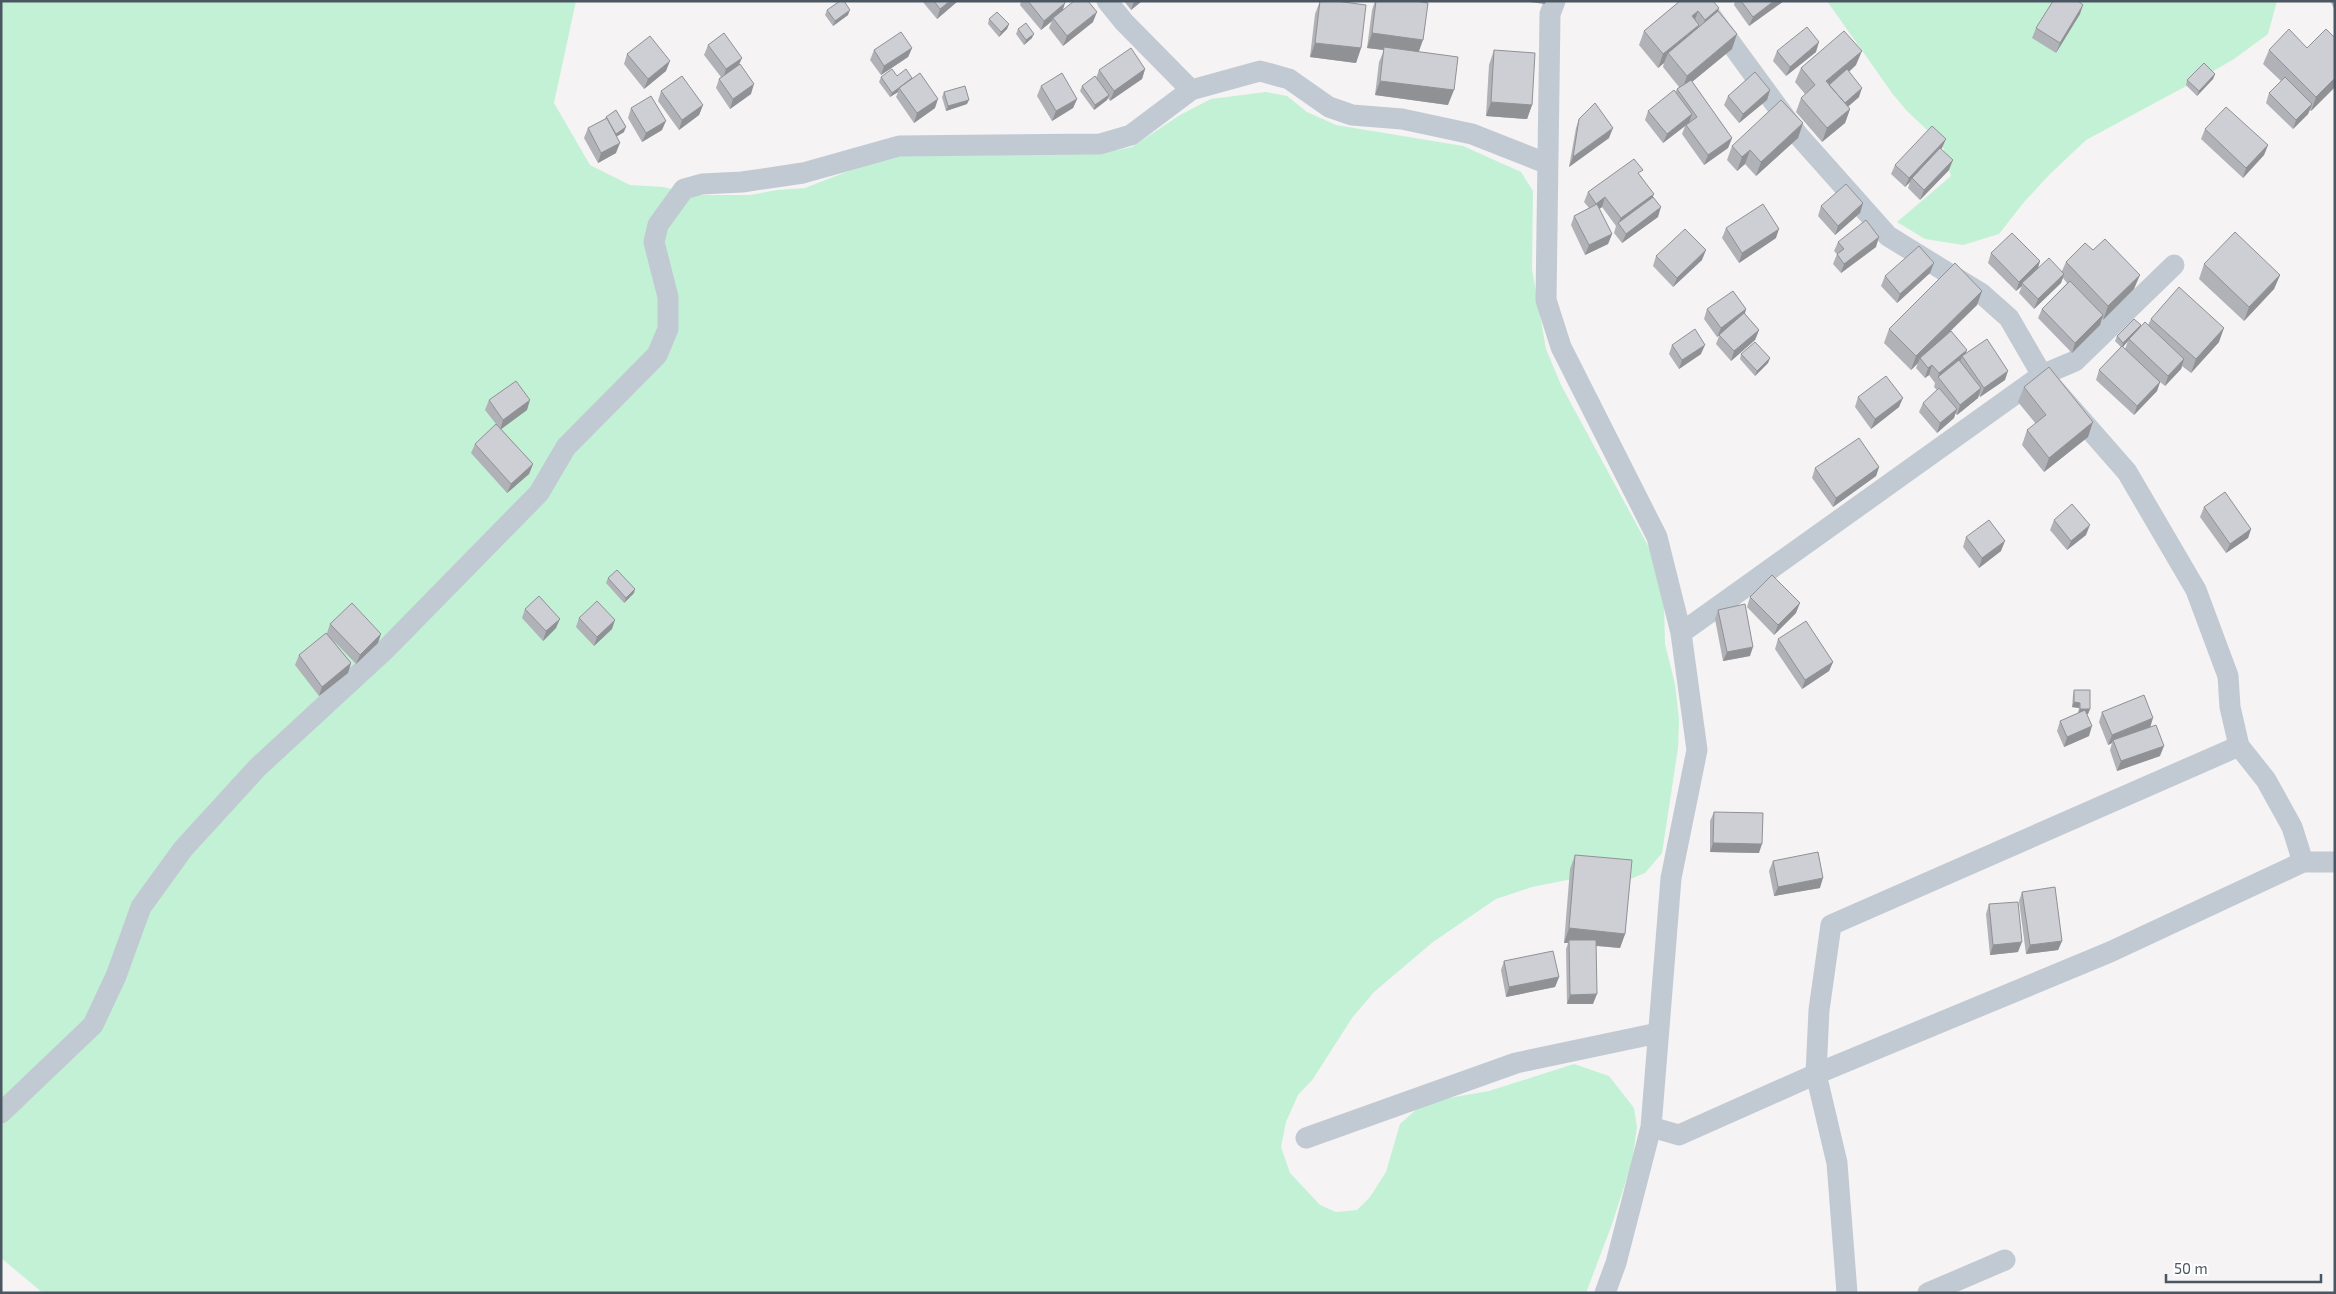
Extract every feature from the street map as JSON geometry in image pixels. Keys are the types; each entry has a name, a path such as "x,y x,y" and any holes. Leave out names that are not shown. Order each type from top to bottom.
{"street":[{"path":"1107,1 1124,22 1191,90"},
{"path":"1555,1 1550,14 1546,300 1561,347 1657,537 1681,632 1697,750 1671,878 1651,1127 1616,1263 1605,1293"},
{"path":"1700,1 1798,135 1888,236 1982,294 2009,318 2042,375 2127,472 2196,590 2228,676 2230,707 2240,746 2266,780 2292,827 2302,862"},
{"path":"1,1113 93,1025 116,976 141,907 182,849 258,767 386,648 539,493 566,447 658,354 668,329 668,297 654,242 658,225 684,189 702,184 742,182 803,173 898,146 1100,144 1131,135 1191,90 1260,71 1289,79 1329,107 1352,115 1402,119 1472,134 1548,164"},
{"path":"1681,632 2042,375 2075,361 2174,265"},
{"path":"1847,1293 1837,1163 1816,1074 1819,1010 1831,925 2240,746"},
{"path":"1651,1127 1679,1135 1816,1074 2110,952 2302,862 2335,862"},
{"path":"1306,1138 1516,1063 1658,1033"},
{"path":"1928,1293 2005,1260"}],"green space":[{"path":"1,1 576,1 554,103 590,165 630,185 664,187 693,195 750,195 777,190 805,188 869,163 896,156 1098,154 1132,147 1180,115 1211,99 1266,92 1287,96 1307,112 1336,125 1463,146 1521,172 1533,191 1532,269 1546,349 1561,385 1652,553 1664,604 1665,644 1675,684 1679,719 1678,748 1662,853 1645,873 1621,883 1598,879 1567,880 1532,887 1496,899 1433,942 1374,992 1352,1018 1313,1079 1298,1095 1286,1122 1281,1147 1290,1173 1320,1205 1336,1212 1357,1210 1370,1197 1386,1172 1400,1124 1419,1107 1443,1099 1489,1091 1574,1064 1609,1076 1634,1108 1637,1127 1632,1162 1612,1224 1586,1293 43,1293 1,1258"},
{"path":"1827,1 2277,1 2268,34 2234,59 2086,140 2024,202 1999,234 1963,245 1925,239 1897,222 1951,176 1942,144 1907,111 1892,93"}],"building":[{"path":"840,1 844,1 850,10 835,21 827,10"},
{"path":"934,1 950,1 940,9"},
{"path":"1028,1 1064,1 1065,3 1044,21"},
{"path":"1074,1 1088,1 1097,12 1067,36 1053,18"},
{"path":"1320,1 1366,5 1361,48 1315,43"},
{"path":"1376,1 1416,1 1428,3 1423,40 1372,33"},
{"path":"1680,1 1713,1 1719,8 1705,20 1698,11 1692,16 1699,25 1663,54 1644,31"},
{"path":"1741,1 1774,1 1753,17"},
{"path":"2053,1 2078,1 2083,5 2060,43 2036,28"},
{"path":"1718,11 1737,34 1687,76 1668,53"},
{"path":"997,12 1009,24 1001,32 989,19"},
{"path":"1026,23 1034,34 1026,40 1018,29"},
{"path":"1807,27 1819,42 1790,67 1777,51"},
{"path":"2289,29 2307,48 2326,29 2335,38 2335,78 2316,97 2269,50"},
{"path":"1844,31 1862,51 1826,81 1850,109 1827,128 1801,98 1815,85 1801,68"},
{"path":"901,32 912,48 884,66 874,50"},
{"path":"724,33 742,58 726,69 708,45"},
{"path":"650,36 670,61 648,79 627,54"},
{"path":"1384,47 1458,57 1454,90 1380,81"},
{"path":"1131,48 1145,69 1114,91 1099,70"},
{"path":"1494,50 1535,53 1532,105 1491,102"},
{"path":"2204,63 2215,74 2199,91 2187,80"},
{"path":"740,64 754,84 733,99 719,79"},
{"path":"892,69 897,76 906,69 912,78 892,93 881,77"},
{"path":"1847,69 1862,88 1845,103 1829,85"},
{"path":"1755,72 1770,90 1743,114 1728,96"},
{"path":"920,73 938,99 917,113 899,88"},
{"path":"1062,73 1077,99 1056,111 1041,86"},
{"path":"682,76 703,105 682,120 661,91"},
{"path":"1095,76 1109,95 1095,105 1082,86"},
{"path":"2285,77 2312,104 2296,120 2269,93"},
{"path":"1691,80 1732,138 1708,155 1686,125 1697,117 1677,89"},
{"path":"965,86 969,100 948,106 944,92"},
{"path":"1674,90 1692,114 1667,134 1648,111"},
{"path":"651,96 666,121 646,133 631,108"},
{"path":"1781,100 1803,123 1761,162 1750,150 1742,157 1732,146"},
{"path":"1595,103 1613,128 1573,157 1579,119"},
{"path":"2226,107 2268,145 2246,168 2205,129"},
{"path":"616,110 626,127 616,134 606,117"},
{"path":"607,118 620,143 601,153 588,128"},
{"path":"1932,126 1946,139 1909,178 1895,165"},
{"path":"1940,148 1953,160 1924,190 1912,178"},
{"path":"1634,159 1643,170 1638,173 1654,194 1621,218 1605,197 1596,204 1588,192"},
{"path":"1846,184 1863,203 1838,226 1821,206"},
{"path":"1653,197 1661,207 1626,234 1618,223"},
{"path":"1597,204 1612,234 1589,245 1574,216"},
{"path":"1763,204 1779,229 1742,253 1726,228"},
{"path":"1866,220 1879,237 1844,264 1837,254 1844,249 1838,242"},
{"path":"1685,229 1706,250 1677,278 1656,256"},
{"path":"2235,232 2280,275 2249,307 2204,264"},
{"path":"2012,233 2040,261 2019,282 1991,253"},
{"path":"2105,239 2140,275 2108,306 2066,262 2085,243 2093,250"},
{"path":"1919,246 1934,263 1900,294 1885,276"},
{"path":"2049,258 2064,274 2038,299 2022,283"},
{"path":"1955,263 1982,291 1916,356 1889,329"},
{"path":"2070,281 2103,315 2075,343 2042,309"},
{"path":"2179,287 2224,328 2196,359 2151,319"},
{"path":"1733,291 1746,309 1721,328 1707,309"},
{"path":"1744,313 1759,330 1734,351 1719,335"},
{"path":"2134,319 2141,325 2123,343 2117,336"},
{"path":"2145,322 2184,359 2168,376 2129,339"},
{"path":"1695,329 1705,345 1682,360 1672,345"},
{"path":"1951,331 1967,350 1939,373 1932,365 1928,368 1920,358"},
{"path":"1987,339 2008,371 1984,388 1962,356"},
{"path":"1755,342 1770,358 1757,371 1741,354"},
{"path":"2122,346 2160,382 2137,406 2099,370"},
{"path":"1959,360 1981,388 1960,405 1938,377"},
{"path":"2049,367 2093,422 2049,458 2027,430 2046,415 2024,387"},
{"path":"1886,376 1903,398 1875,419 1858,397"},
{"path":"516,381 530,400 503,420 489,400"},
{"path":"1939,388 1957,409 1940,423 1923,403"},
{"path":"496,424 533,464 511,484 475,444"},
{"path":"1859,438 1879,467 1836,498 1815,468"},
{"path":"2225,492 2251,529 2230,544 2204,507"},
{"path":"2072,504 2090,525 2071,541 2054,520"},
{"path":"1989,520 2005,541 1982,558 1966,537"},
{"path":"617,570 635,589 626,598 608,578"},
{"path":"1772,575 1800,603 1778,625 1750,597"},
{"path":"539,596 560,619 546,631 525,609"},
{"path":"597,601 615,620 597,637 579,618"},
{"path":"352,603 381,634 360,655 330,624"},
{"path":"1745,604 1753,647 1727,652 1718,610"},
{"path":"1806,621 1833,662 1805,680 1778,639"},
{"path":"326,633 351,663 322,687 299,655"},
{"path":"2074,690 2090,690 2090,709 2080,709 2080,703 2074,702"},
{"path":"2144,695 2153,718 2112,735 2102,712"},
{"path":"2085,710 2092,726 2067,737 2060,721"},
{"path":"2156,725 2164,746 2121,761 2113,740"},
{"path":"1714,812 1763,813 1762,844 1713,843"},
{"path":"1818,852 1823,878 1778,887 1773,861"},
{"path":"1575,855 1632,860 1625,934 1569,928"},
{"path":"2055,887 2062,941 2030,945 2022,892"},
{"path":"2018,902 2022,942 1993,945 1989,904"},
{"path":"1569,940 1596,940 1597,994 1570,995"},
{"path":"1553,951 1559,977 1509,987 1504,961"}]}
